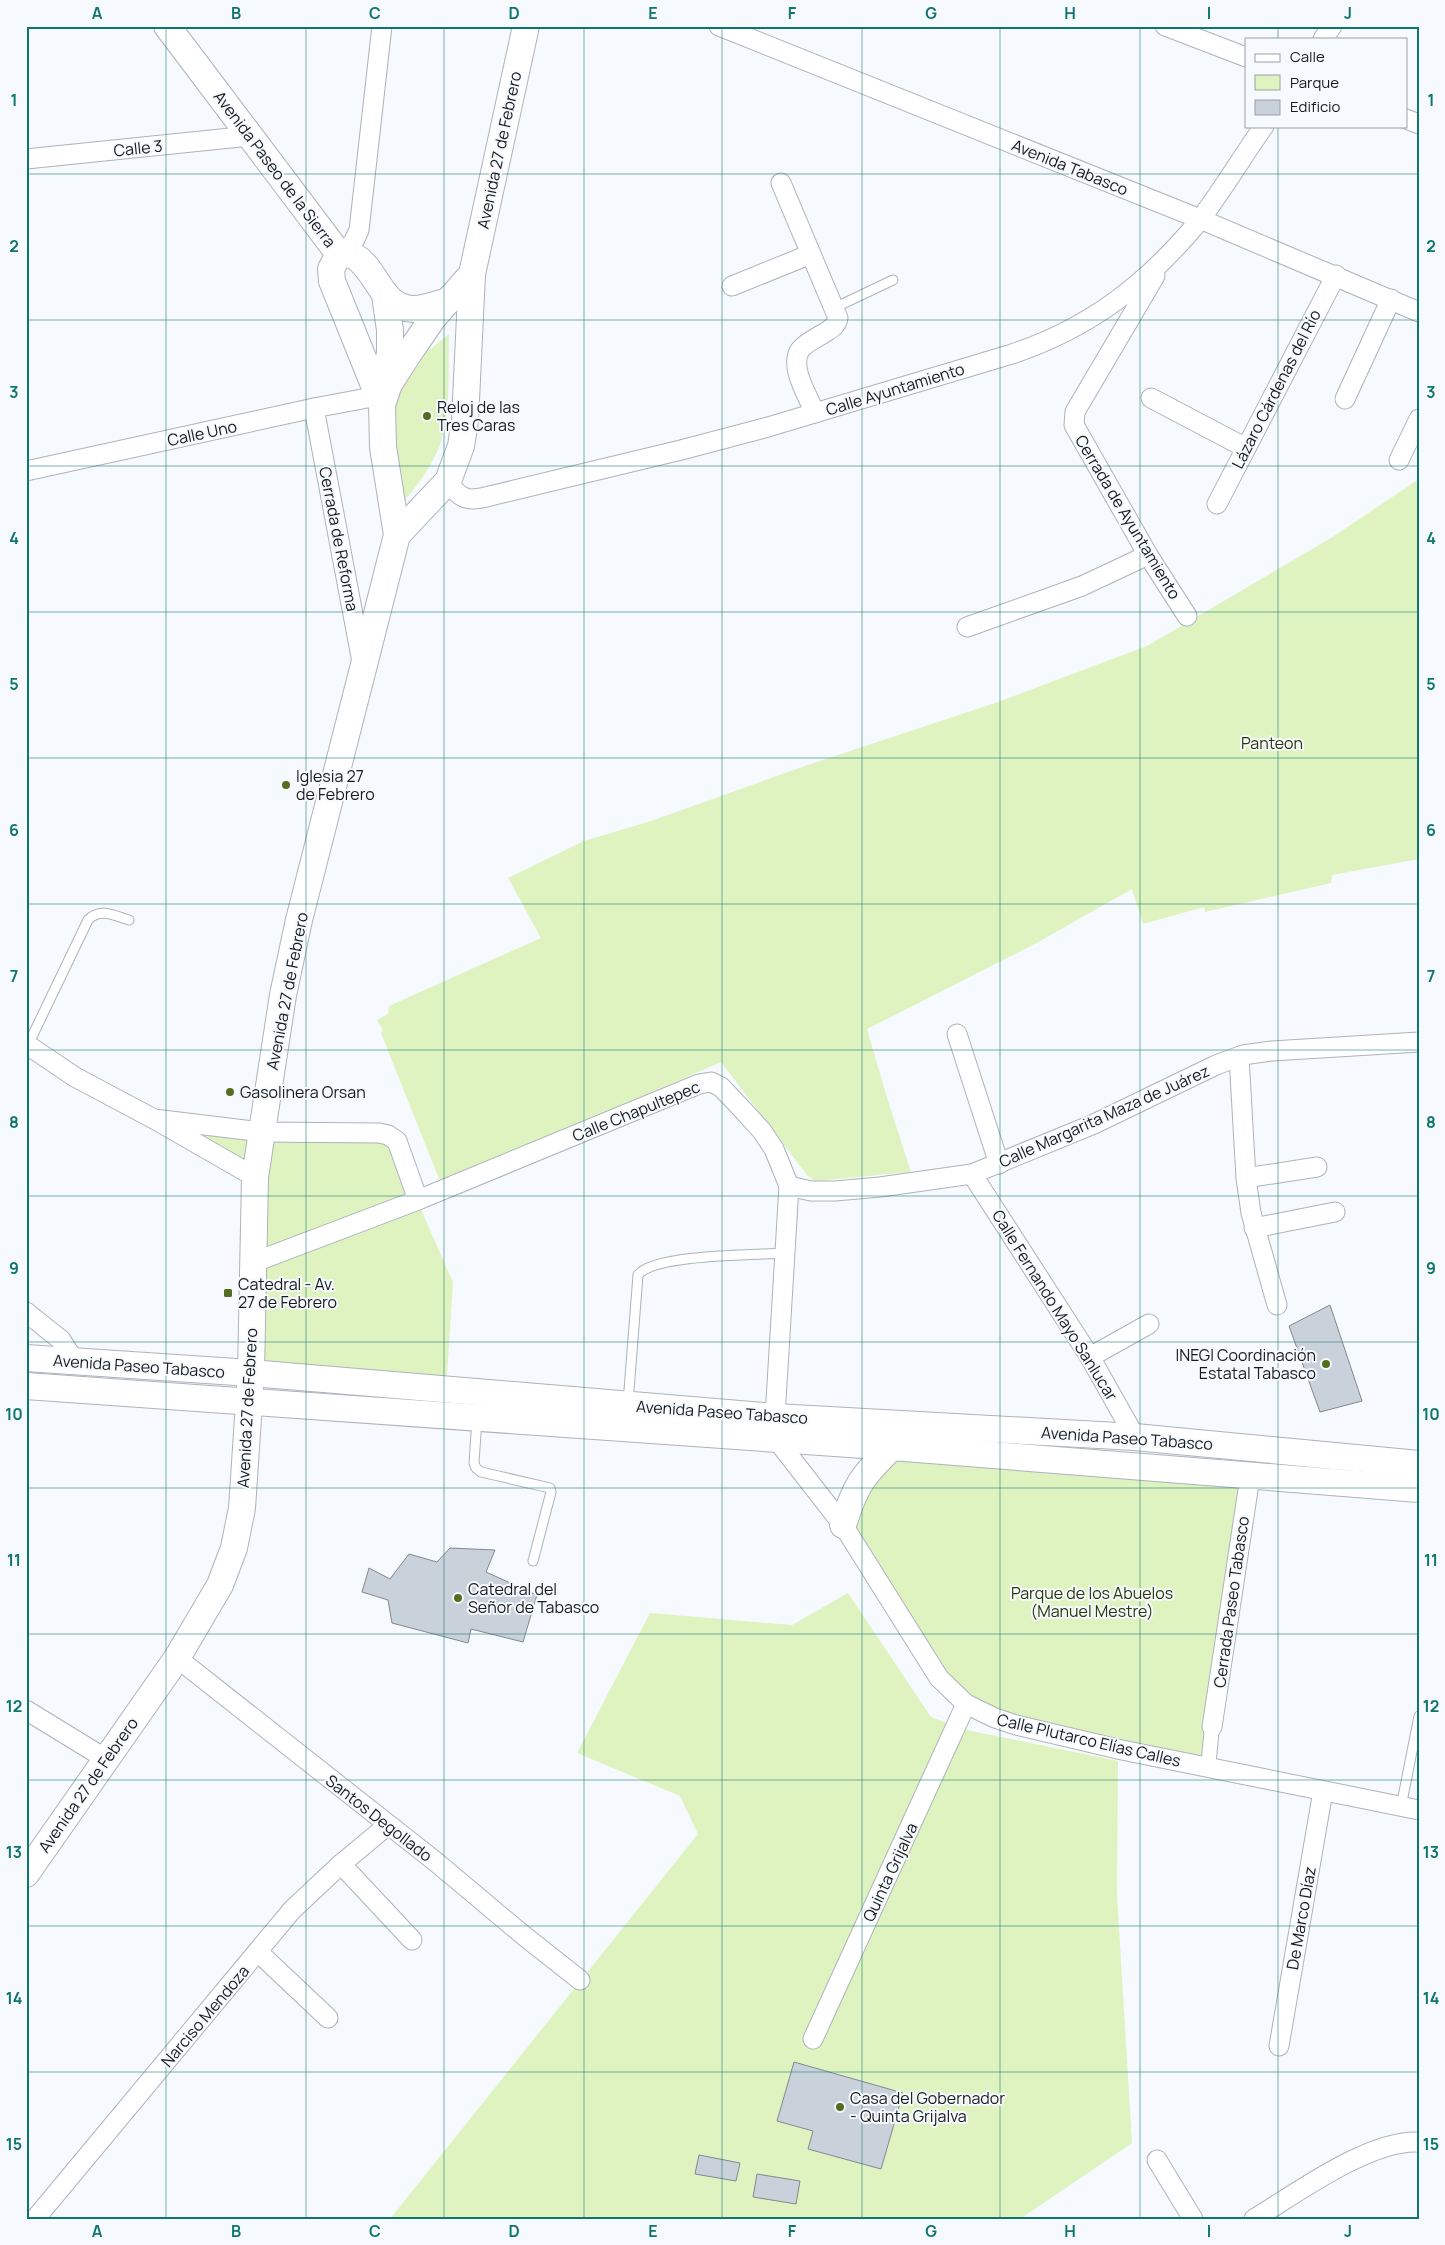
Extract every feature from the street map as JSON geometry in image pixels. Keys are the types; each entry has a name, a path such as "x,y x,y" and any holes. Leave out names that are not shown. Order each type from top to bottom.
{"main road":[{"name":"Avenida Paseo de la Sierra","path":"167,26 339,254 331,269 332,281 380,400"},
{"name":"Avenida 27 de Febrero","path":"397,535 448,481 461,446 465,421 472,274 526,26"},
{"path":"339,254 353,256 363,264 384,295 402,307 414,309 448,301"},
{"name":"Avenida 27 de Febrero","path":"26,1874 176,1658 220,1585 234,1548 242,1508 251,1373 252,1263 256,1177 285,986 299,920 397,535 383,447 380,400 399,368 434,318 472,274"},
{"path":"380,400 390,354 390,330 384,295"},
{"name":"Avenida Paseo Tabasco","path":"26,1358 251,1373 628,1405 892,1447 1419,1489"},
{"name":"Avenida Paseo Tabasco","path":"26,1386 477,1418 1135,1437 1419,1464"},
{"path":"843,1526 853,1494 867,1471 892,1447"}],"street":[{"path":"339,254 352,243 359,230 382,26"},
{"name":"Avenida Tabasco","path":"718,26 1200,219 1336,275 1419,312"},
{"path":"1165,26 1245,57"},
{"path":"1325,38 1332,26"},
{"name":"Calle Ayuntamiento","path":"448,481 454,491 462,497 472,500 483,498 682,450 815,413 1012,354 1050,340 1112,305 1164,260 1200,219 1263,128"},
{"name":"Calle 3","path":"26,159 250,136"},
{"path":"781,183 838,318 837,323 800,349 796,360 798,371 815,413"},
{"path":"732,286 811,254"},
{"name":"Cerrada de Ayuntamiento","path":"1164,260 1079,405 1074,425 1148,555 1187,616"},
{"name":"Lázaro Cárdenas del Río","path":"1217,504 1336,275"},
{"path":"1345,399 1391,299"},
{"path":"1151,398 1246,448"},
{"name":"Calle Uno","path":"26,471 314,408 380,400"},
{"name":"Cerrada de Reforma","path":"314,408 363,670"},
{"path":"1399,460 1419,419"},
{"path":"967,627 1082,586 1148,555"},
{"path":"957,1034 999,1164"},
{"name":"Calle Margarita Maza de Juárez","path":"789,1186 811,1191 835,1191 880,1187 972,1174 1094,1124 1216,1065 1239,1056 1272,1051 1419,1042"},
{"path":"27,1045 75,1077 256,1177"},
{"path":"1239,1056 1246,1178 1254,1228 1277,1305"},
{"name":"Calle Chapultepec","path":"252,1263 418,1200 699,1084 711,1082 721,1087 762,1131 774,1149 789,1186 775,1428"},
{"path":"154,1119 262,1132 379,1133 388,1135 396,1141 418,1200"},
{"path":"1246,1178 1317,1167"},
{"name":"Calle Fernando Mayo Sanlucar","path":"972,1174 1090,1358 1135,1437"},
{"path":"1254,1228 1334,1212"},
{"path":"26,1312 61,1340 75,1362"},
{"path":"1090,1358 1148,1324"},
{"name":"Calle Plutarco Elías Calles","path":"775,1428 843,1526 939,1678 966,1704 995,1718 1016,1725 1208,1768 1410,1808"},
{"name":"Cerrada Paseo Tabasco","path":"1212,1727 1250,1477"},
{"name":"Santos Degollado","path":"176,1658 388,1824 580,1980"},
{"name":"Quinta Grijalva","path":"813,2039 966,1704"},
{"path":"26,1710 106,1759"},
{"path":"1208,1768 1212,1727"},
{"name":"De Marco Díaz","path":"1279,2046 1322,1791"},
{"name":"Narciso Mendoza","path":"34,2219 292,1910 341,1864 388,1824"},
{"path":"341,1864 412,1940"},
{"path":"258,1952 328,2018"},
{"path":"1254,2219 1360,2156 1393,2143 1419,2142"},
{"path":"1157,2160 1193,2219"}],"lane":[{"path":"834,308 893,280"},
{"path":"27,1045 88,920 93,914 101,912 129,920"},
{"path":"628,1405 638,1275 642,1270 672,1260 785,1253"},
{"path":"477,1418 474,1463 476,1468 481,1472 550,1488 551,1492 533,1561"},
{"path":"1410,1808 1419,1716"}],"green space":[{"path":"449,334 447,410 442,439 430,465 405,500 392,448 396,398 427,352"},
{"name":"Panteon","path":"1419,479 1419,859 1332,875 1331,883 1205,912 1204,907 1143,924 1132,889 1033,945 867,1029 911,1172 815,1181 807,1175 721,1062 441,1184 381,1033 383,1030 377,1020 388,1014 389,1006 541,938 508,878 584,841 651,821 805,766 998,702 1147,646 1331,538"},
{"path":"154,1119 388,1135 453,1282 446,1390 251,1373 255,1177"},
{"name":"Parque de los Abuelos (Manuel Mestre)","path":"892,1447 1250,1477 1208,1768 966,1704 843,1525"},
{"path":"848,1593 931,1717 967,1730 1118,1761 1117,1895 1132,2143 1020,2219 390,2219 698,1834 680,1796 577,1753 650,1613 792,1625"}],"building":[{"name":"INEGI Coordinación Estatal Tabasco","path":"1330,1305 1362,1401 1320,1412 1289,1326"},
{"name":"Catedral del Señor de Tabasco","path":"450,1548 495,1550 486,1572 537,1595 523,1642 471,1629 468,1643 392,1623 388,1600 362,1592 369,1568 390,1579 409,1554 437,1562"},
{"name":"Casa del Gobernador - Quinta Grijalva","path":"794,2062 903,2093 881,2169 808,2149 813,2131 777,2121"},
{"path":"699,2155 740,2163 736,2181 695,2174"},
{"path":"757,2174 800,2181 796,2204 753,2197"}],"place":[{"name":"Reloj de las Tres Caras","path":"427,416"},
{"name":"Iglesia 27 de Febrero","path":"286,785"},
{"name":"Gasolinera Orsan","path":"230,1092"},
{"name":"Catedral - Av. 27 de Febrero","path":"228,1293"},
{"name":"INEGI Coordinación Estatal Tabasco","path":"1326,1364"},
{"name":"Catedral del Señor de Tabasco","path":"458,1598"},
{"name":"Casa del Gobernador - Quinta Grijalva","path":"840,2107"}]}
